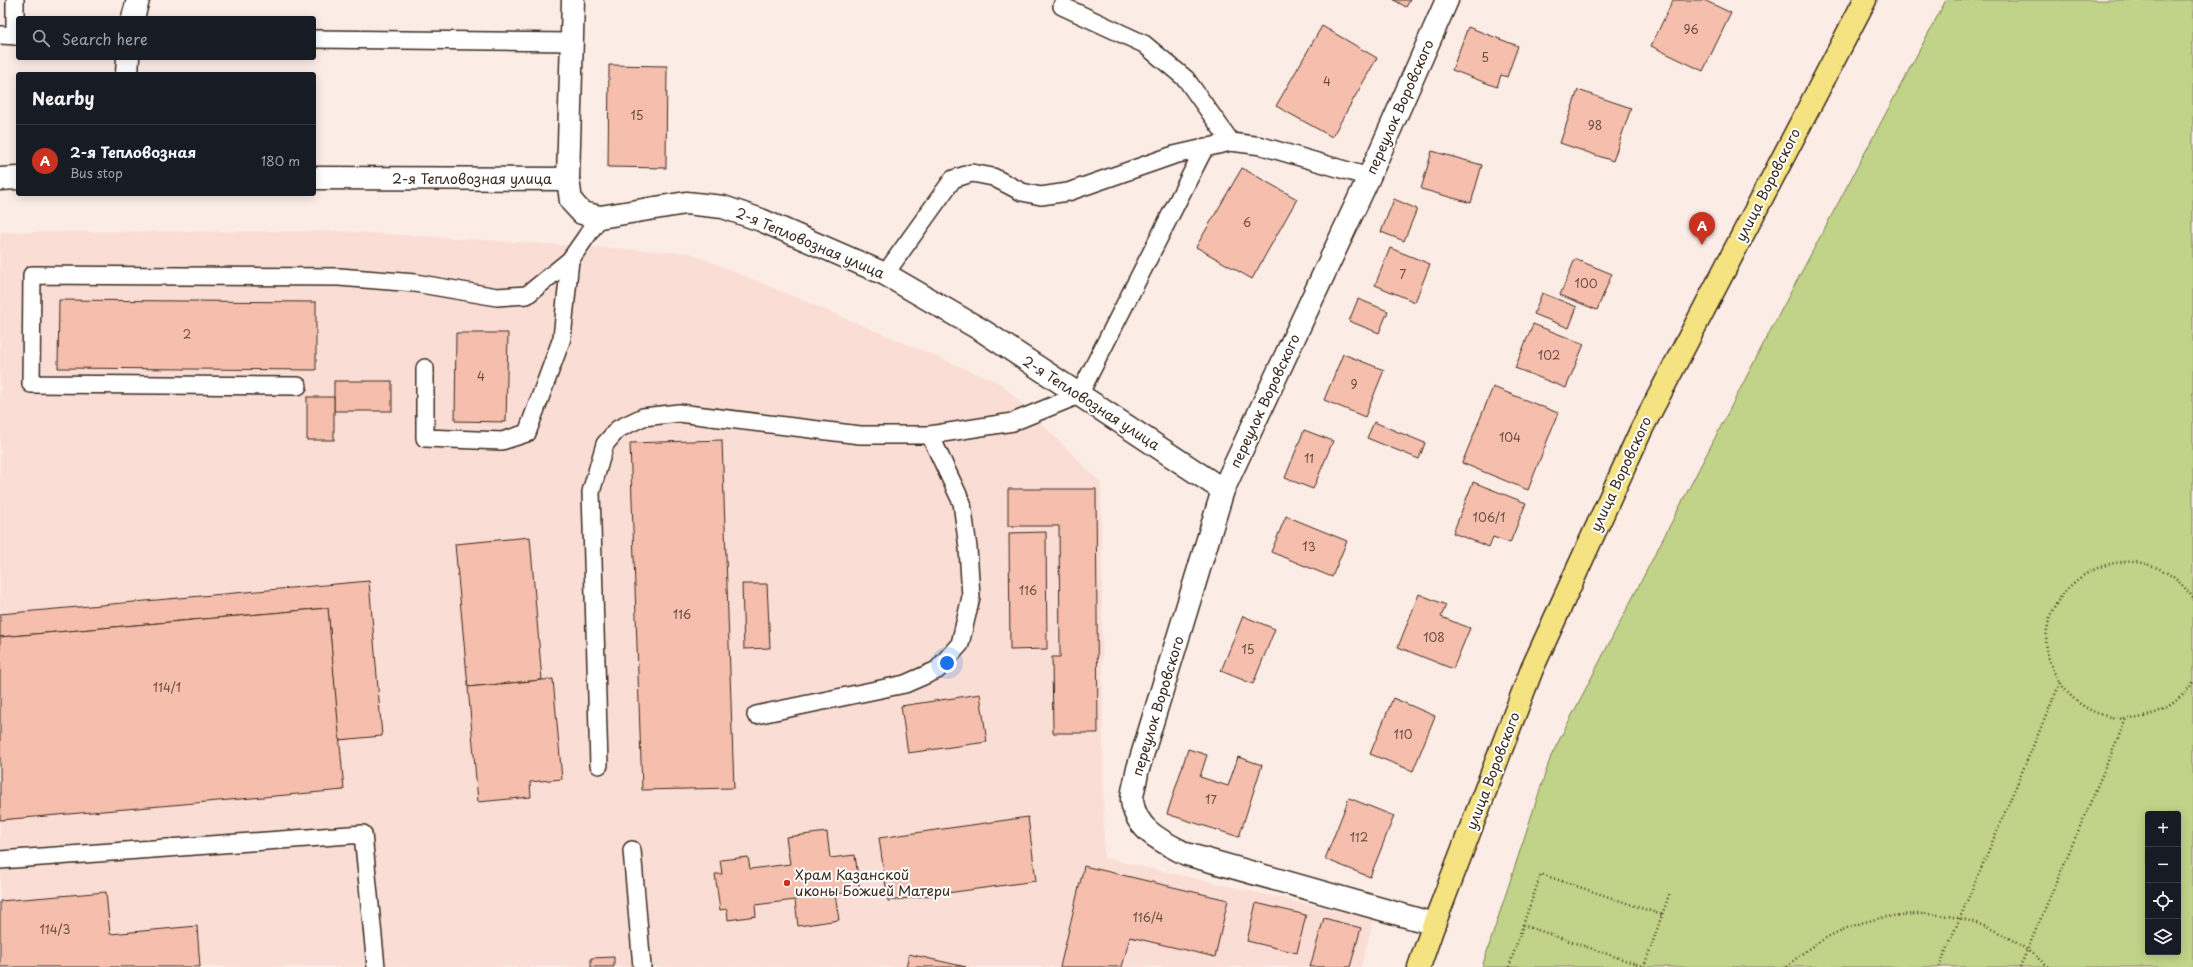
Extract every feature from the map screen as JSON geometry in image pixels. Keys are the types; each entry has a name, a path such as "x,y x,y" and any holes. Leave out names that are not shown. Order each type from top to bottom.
{"main road":[{"name":"улица Воровского","path":"1419,967 1434,924 1532,669 1642,428 1866,0"}],"street":[{"path":"134,16 138,0"},
{"path":"568,179 573,0"},
{"name":"переулок Воровского","path":"1434,924 1186,854 1153,836 1138,819 1132,799 1137,772 1224,490 1369,177 1446,0"},
{"path":"127,72 128,60"},
{"path":"0,178 16,178"},
{"name":"2-я Тепловозная улица","path":"316,178 568,179 571,200 582,212 600,217 686,203 723,206 761,220 885,274 983,331 1224,490"}],"lane":[{"path":"11,36 15,0"},
{"path":"1062,6 1144,44 1186,79 1231,142"},
{"path":"316,39 572,42"},
{"path":"885,274 953,179 972,173 993,177 1022,192 1041,196 1068,192 1174,155 1231,142 1262,146 1369,177"},
{"path":"599,765 591,492 605,444 618,429 643,417 679,413 860,435 930,435 1013,422 1080,396 1205,147"},
{"path":"298,386 31,384 32,275 339,277 415,283 497,298 527,295 570,260 600,217"},
{"path":"425,368 425,438 502,441 527,432 562,338 570,260"},
{"path":"756,715 905,684 937,670 960,644 971,598 968,548 962,503 930,435"},
{"path":"0,860 363,834 376,967"},
{"path":"632,850 642,967"}],"path":[{"path":"2193,598 2186,588 2172,576 2156,567 2139,562 2121,561 2109,563 2086,572 2068,587 2060,596 2052,613 2048,630 2048,649 2052,666 2060,682 2070,695 2081,705 2110,717 2126,719 2144,717 2161,711 2176,702 2193,682"},
{"path":"1939,967 2060,682"},
{"path":"2020,967 2126,719"},
{"path":"1509,967 1541,874 1662,916"},
{"path":"1523,925 1644,967 1670,892"},
{"path":"1787,967 1818,943 1844,929 1872,920 1901,915 1930,914 1959,919 1995,931 2028,949 2048,967"}],"shaded area":[{"path":"339,231 690,253 1002,384 1101,483 1104,858 1374,919 1361,967 0,967 0,232"}],"green space":[{"path":"1946,0 2193,0 2193,967 1482,967 1551,756 1768,335"}],"building":[{"path":"1394,0 1410,0 1406,7"},
{"path":"1673,0 1704,0 1731,13 1703,71 1651,46"},
{"path":"1322,26 1377,58 1332,137 1276,106"},
{"path":"1468,27 1518,46 1507,77 1501,75 1497,87 1452,70"},
{"path":"609,65 667,66 666,168 608,167"},
{"path":"1578,90 1631,108 1613,161 1560,143"},
{"path":"1432,151 1482,165 1471,203 1421,189"},
{"path":"1242,168 1297,199 1252,279 1196,247"},
{"path":"1394,199 1417,209 1404,241 1381,232"},
{"path":"1390,248 1430,264 1415,302 1375,285"},
{"path":"1575,259 1612,274 1597,310 1560,295"},
{"path":"1542,293 1577,307 1569,328 1534,314"},
{"path":"1358,299 1388,311 1379,333 1349,321"},
{"path":"59,300 316,302 316,370 58,368"},
{"path":"1533,324 1584,344 1566,388 1515,368"},
{"path":"456,333 508,333 506,422 455,421"},
{"path":"1343,354 1384,370 1365,417 1324,400"},
{"path":"334,381 392,381 392,411 334,411"},
{"path":"1493,387 1558,413 1528,490 1462,463"},
{"path":"307,397 334,397 334,440 307,440"},
{"path":"1374,422 1425,443 1419,459 1367,438"},
{"path":"1304,430 1333,441 1313,489 1285,478"},
{"path":"722,440 734,788 642,790 630,443"},
{"path":"1473,482 1526,503 1510,543 1493,537 1489,547 1453,533"},
{"path":"1008,489 1096,489 1098,733 1053,733 1052,657 1060,657 1059,526 1008,526"},
{"path":"1286,516 1347,541 1332,577 1271,552"},
{"path":"1046,532 1047,649 1010,650 1009,533"},
{"path":"530,537 542,680 468,687 455,544"},
{"path":"369,581 382,736 339,740 328,608 0,637 0,614"},
{"path":"742,584 767,584 770,648 744,649"},
{"path":"1419,594 1446,605 1441,617 1470,628 1453,669 1398,647"},
{"path":"328,608 344,790 0,820 0,637"},
{"path":"1243,616 1275,629 1253,684 1221,671"},
{"path":"553,679 562,779 530,782 531,797 478,802 468,687"},
{"path":"980,694 987,742 908,753 901,706"},
{"path":"1393,698 1435,716 1413,771 1370,754"},
{"path":"1188,749 1207,755 1200,777 1228,786 1238,757 1262,765 1239,837 1167,814"},
{"path":"1349,798 1394,816 1370,877 1325,859"},
{"path":"1028,817 1036,881 888,901 879,838"},
{"name":"Храм Казанской иконы Божией Матери","path":"827,832 830,858 855,855 860,891 835,894 839,920 798,926 795,900 755,905 756,916 728,920 727,909 720,910 715,874 722,874 720,860 748,857 750,869 790,864 786,837"},
{"path":"1084,866 1228,900 1215,957 1130,937 1122,967 1060,967"},
{"path":"106,892 110,934 197,926 200,967 0,967 0,901"},
{"path":"1256,903 1306,915 1297,953 1247,941"},
{"path":"1324,918 1361,928 1350,967 1310,967"},
{"path":"909,954 966,967 906,967"},
{"path":"614,957 614,967 591,967 591,958"}],"place":[{"name":"2-я Тепловозная","path":"1702,245"},
{"name":"Храм Казанской иконы Божией Матери","path":"787,883"}]}
